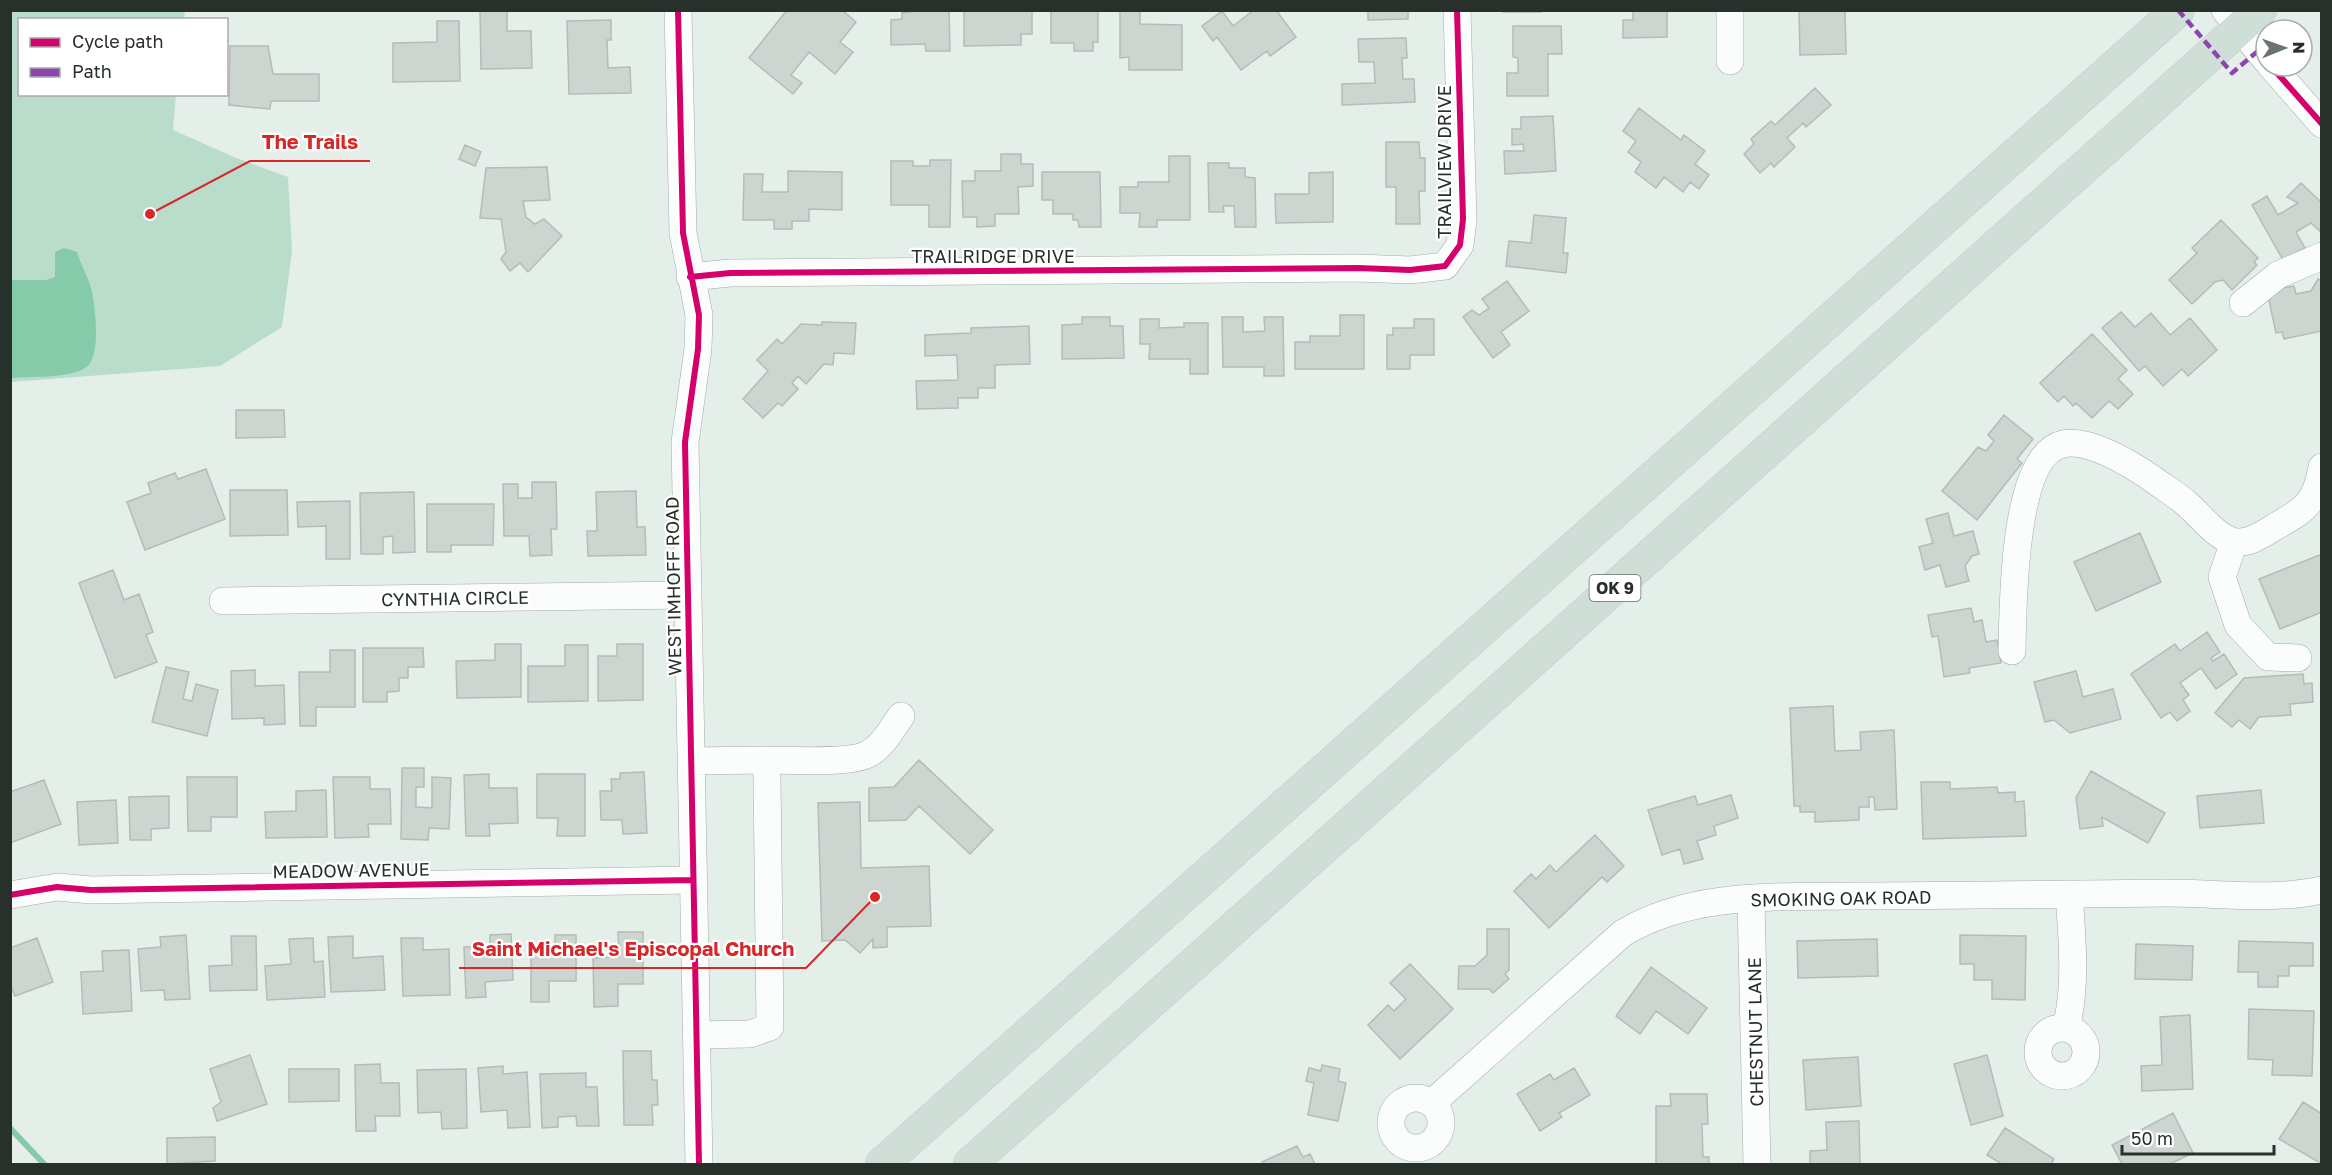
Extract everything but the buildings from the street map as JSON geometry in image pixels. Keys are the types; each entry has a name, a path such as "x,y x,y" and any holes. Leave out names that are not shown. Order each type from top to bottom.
{"highway":[{"path":"882,1164 2178,10"},
{"name":"OK 9","path":"970,1164 2241,17"}],"street":[{"name":"WEST IMHOFF ROAD","path":"678,10 681,198 690,277 699,315 698,349 686,442 699,1164"},
{"name":"TRAILVIEW DRIVE","path":"1296,269 1431,269 1445,266 1457,252 1463,219 1457,10"},
{"path":"1730,10 1730,61"},
{"path":"2241,17 2254,39"},
{"path":"2282,78 2322,124"},
{"path":"2242,303 2278,275 2322,256"},
{"name":"TRAILRIDGE DRIVE","path":"690,277 741,273 1296,269"},
{"path":"2012,651 2021,511 2030,478 2047,454 2062,444 2085,446 2109,453 2152,478 2187,503 2213,530 2234,542 2252,540 2298,514 2315,510 2313,501 2322,467"},
{"path":"2234,542 2222,577 2238,625 2268,657 2298,658"},
{"name":"CYNTHIA CIRCLE","path":"223,602 688,595"},
{"path":"691,761 851,758 867,755 878,747 901,716"},
{"path":"696,1035 750,1034 770,1027 765,760"},
{"name":"MEADOW AVENUE","path":"10,895 34,889 57,887 91,890 693,880"},
{"name":"SMOKING OAK ROAD","path":"1432,1103 1623,933 1645,920 1670,910 1691,905 1813,896 2068,894 2291,896 2322,890"},
{"path":"2066,1028 2071,1008 2073,976 2068,894"},
{"name":"CHESTNUT LANE","path":"1751,900 1757,1164"}],"shaded area":[{"path":"11,11 185,11 184,18 18,18 18,96 176,96 173,130 234,157 288,177 292,251 282,327 220,366 11,382"},
{"path":"64,248 77,252 92,292 96,332 94,354 90,363 77,372 11,378 11,280 46,280 55,277 55,252"}],"waterway":[{"path":"10,1128 44,1164"}],"marked path":[{"path":"2178,10 2232,73 2254,54"}],"cycle path":[{"path":"678,10 683,233 699,315 698,349 685,442 699,1164"},
{"path":"690,277 730,273 1358,268 1410,270 1445,266 1460,245 1463,219 1457,10"},
{"path":"2282,78 2322,124"},
{"path":"10,895 57,887 91,890 693,880"}],"place":[{"name":"The Trails","path":"150,214"},
{"name":"Saint Michael's Episcopal Church","path":"875,897"}]}
